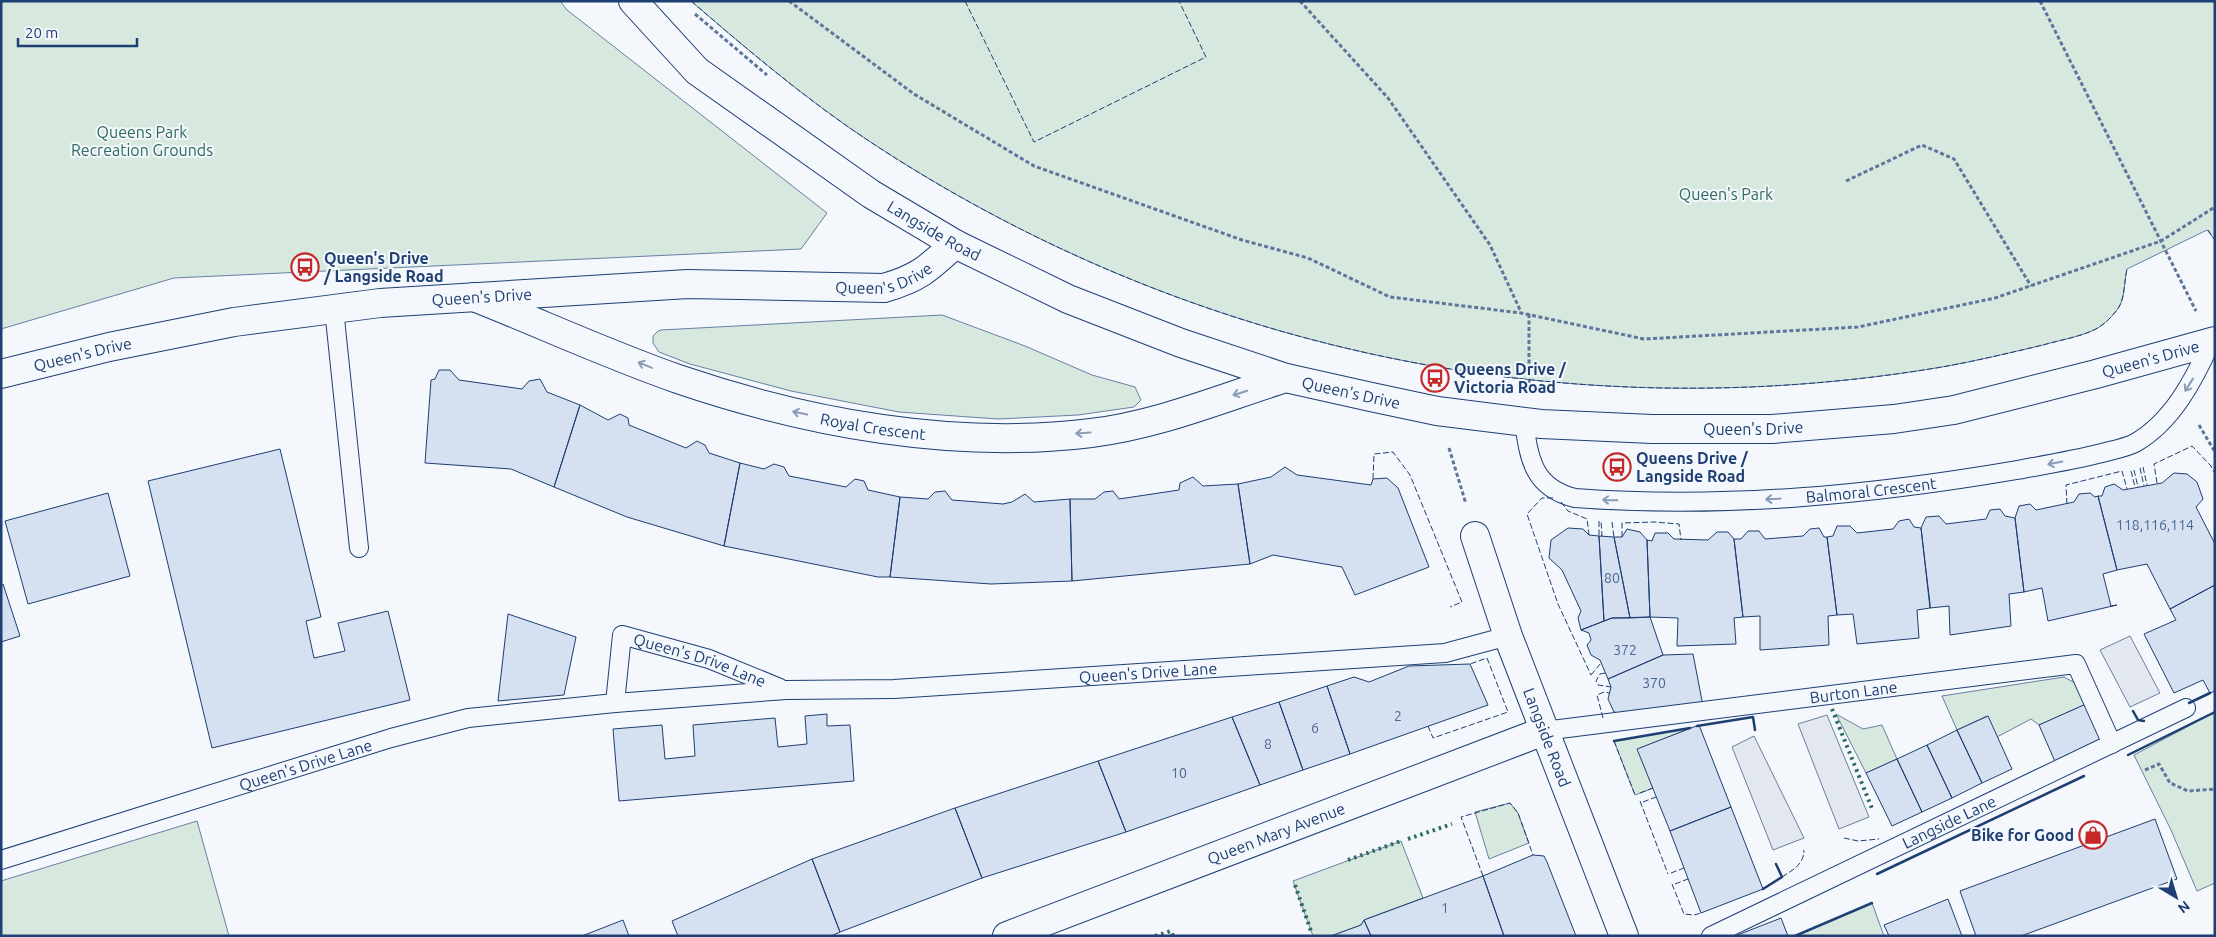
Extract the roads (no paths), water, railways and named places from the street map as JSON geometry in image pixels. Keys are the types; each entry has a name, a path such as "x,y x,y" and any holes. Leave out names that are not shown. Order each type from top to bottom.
{"street":[{"name":"Langside Road","path":"633,1 697,71 871,194 955,244 1076,302 1180,343 1286,378"},
{"name":"Queen's Drive","path":"1,374 109,347 234,322 380,303 688,284 884,288 908,281 926,270 955,244"},
{"name":"Royal Crescent","path":"474,297 678,379 763,404 844,422 916,434 1025,437 1090,433 1144,423 1286,378"},
{"name":"Queen's Drive","path":"1286,378 1437,411 1527,410 1583,427 1704,430 1772,429 1894,419 1954,410 2213,344"},
{"name":"Langside Road","path":"1475,536 1508,636 1624,936"},
{"name":"Queen Mary Avenue","path":"1007,936 1544,731"}],"lane":[{"path":"334,309 359,548"},
{"name":"Balmoral Crescent","path":"1527,410 1528,449 1539,476 1552,489 1562,494 1576,498 1734,501 1784,499 1898,488 2046,465 2133,444 2158,427 2169,414 2189,386 2213,344"},
{"name":"Queen's Drive Lane","path":"615,703 622,634 709,659 786,690"},
{"name":"Queen's Drive Lane","path":"1,860 392,738 468,718 615,703 786,690 894,689 1445,653 1508,636"},
{"name":"Burton Lane","path":"1544,731 2076,664 2112,744"},
{"name":"Langside Lane","path":"1710,936 2186,708"}],"place":[{"name":"Queen's Drive / Langside Road","path":"305,267"},
{"name":"Queens Drive / Victoria Road","path":"1435,378"},
{"name":"Queens Drive / Langside Road","path":"1617,467"},
{"name":"Bike for Good","path":"2093,835"}],"park label":[{"name":"Queens Park Recreation Grounds","path":"142,141"},
{"name":"Queen's Park","path":"1726,194"}]}
